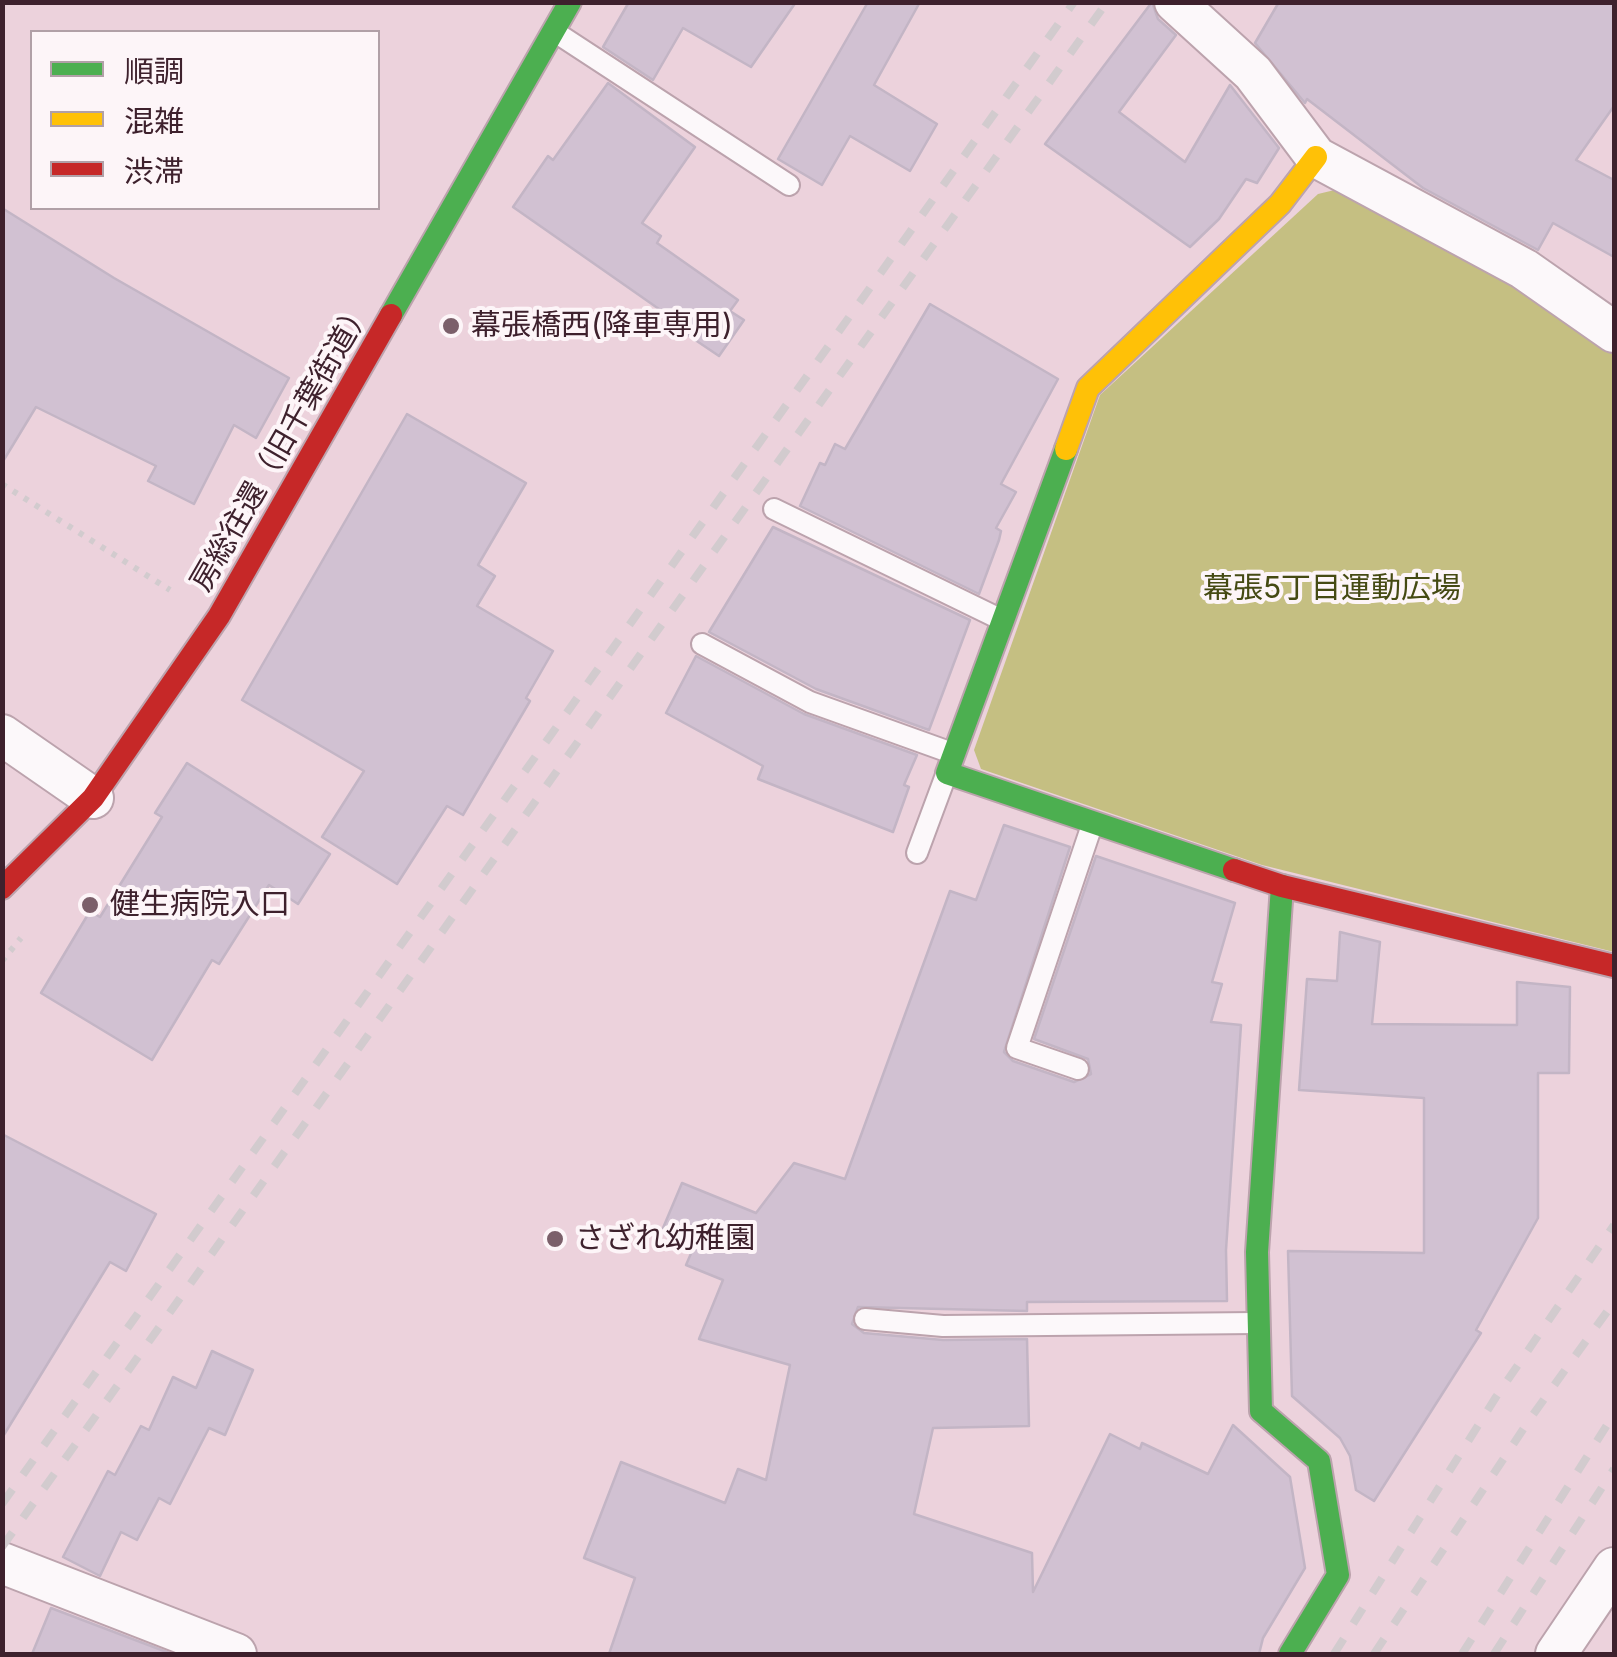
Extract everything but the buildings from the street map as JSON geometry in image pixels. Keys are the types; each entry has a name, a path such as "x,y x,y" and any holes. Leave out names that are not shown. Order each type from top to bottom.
{"street":[{"name":"房総往還（旧千葉街道）","path":"2,888 92,798 219,616 570,2"},
{"path":"1176,2 1253,73 1316,157 1524,269 1614,332"},
{"path":"1316,157 1280,204 1088,388 951,763 1093,822 1282,886 1614,966"},
{"path":"2,736 92,798"},
{"path":"1282,886 1257,1252 1261,1412 1319,1460 1338,1575 1290,1654"},
{"path":"2,1564 236,1654"},
{"path":"1556,1654 1614,1568"}],"lane":[{"path":"554,31 789,185"},
{"path":"774,509 1003,620"},
{"path":"702,644 810,702 951,763 916,853"},
{"path":"1078,1069 1017,1048 1093,822"},
{"path":"865,1319 944,1326 1258,1323"}],"path":[{"path":"2,484 179,596 219,616"}],"green space":[{"name":"幕張5丁目運動広場","path":"1343,188 1512,283 1614,352 1614,952 1262,865 981,769 974,750 1100,395 1318,194"}],"railway":[{"path":"2,1504 1074,2"},
{"path":"2,1547 1107,2"},
{"path":"1334,1654 1496,1397 1614,1225"},
{"path":"1374,1654 1532,1416 1614,1302"},
{"path":"1462,1654 1614,1414"},
{"path":"1494,1654 1614,1469"}],"traffic: fast":[{"path":"391,315 570,2"},
{"path":"1066,449 947,773 1234,870"},
{"path":"1282,886 1257,1252 1261,1411 1319,1461 1338,1575 1290,1654"}],"traffic: slow":[{"path":"1066,449 1088,388 1280,204 1316,157"}],"traffic: jam":[{"path":"2,888 93,798 219,616 391,315"},
{"path":"1234,870 1282,886 1614,966"}],"place":[{"name":"幕張橋西(降車専用)","path":"451,326"},
{"name":"健生病院入口","path":"90,905"},
{"name":"さざれ幼稚園","path":"555,1239"}]}
